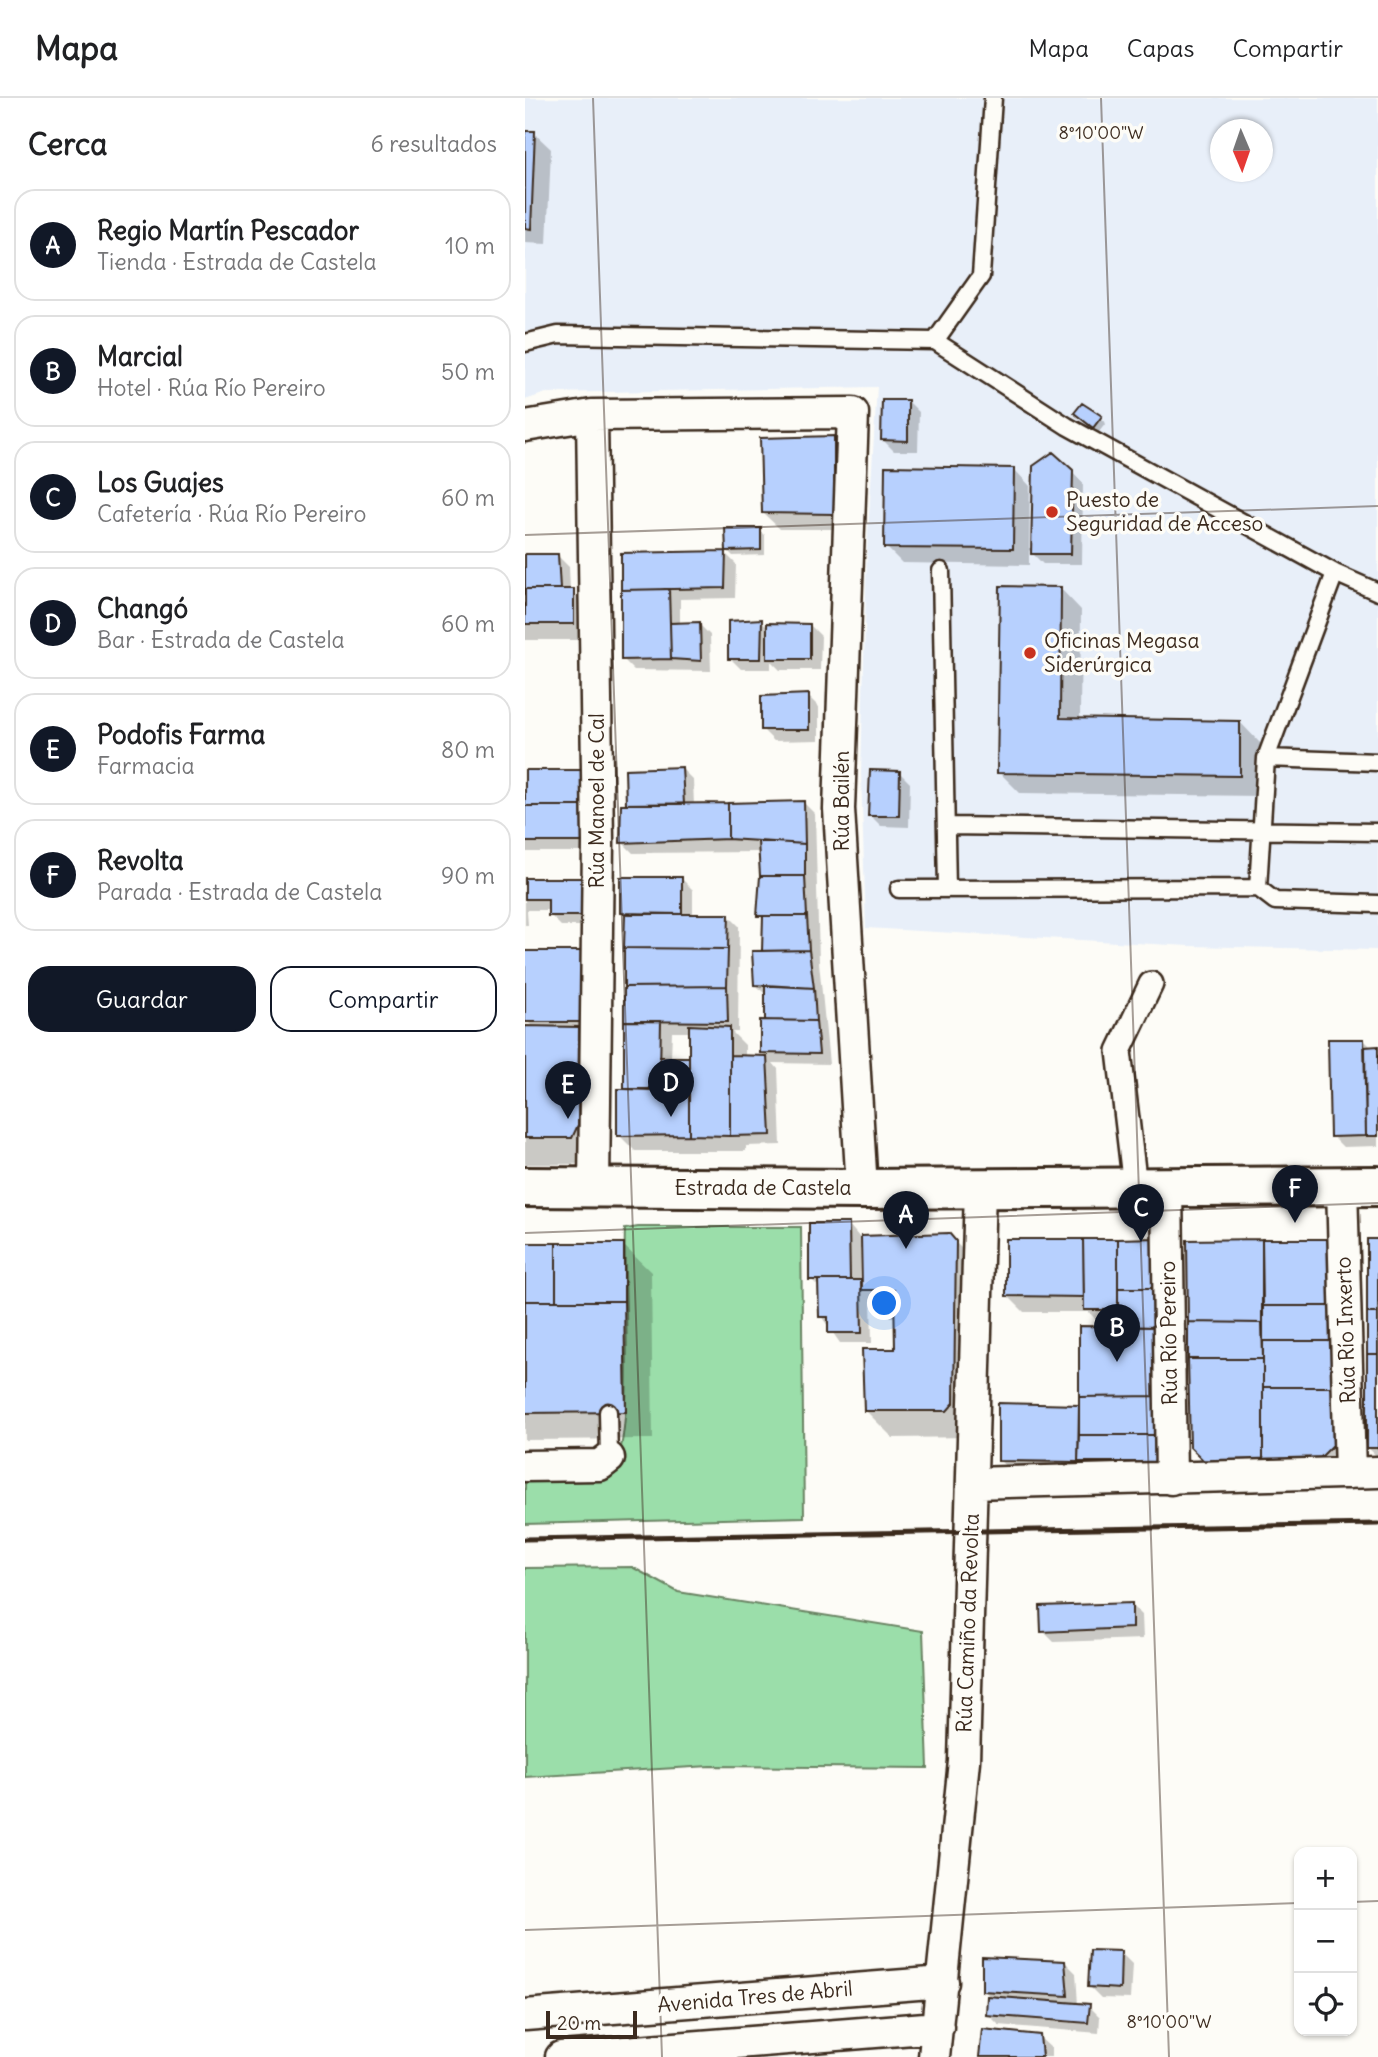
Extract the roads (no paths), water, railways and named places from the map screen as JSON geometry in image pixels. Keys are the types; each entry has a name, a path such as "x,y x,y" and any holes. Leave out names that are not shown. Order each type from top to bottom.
{"main road":[{"name":"Estrada de Castela","path":"525,1187 862,1189 1360,1186"}],"street":[{"name":"Rúa Bailén","path":"592,415 853,413 839,809 862,1189"},
{"path":"525,426 592,415"},
{"name":"Rúa Manoel de Cal","path":"592,415 598,842 594,1186"},
{"path":"1151,984 1119,1051 1151,1187"},
{"name":"Rúa Río Inxerto","path":"1360,1186 1364,1472"},
{"name":"Rúa Río Pereiro","path":"1151,1187 1171,1479"},
{"name":"Rúa Camiño da Revolta","path":"934,2057 964,1761 980,1188"},
{"path":"525,1466 600,1465 609,1458"},
{"path":"972,1483 1364,1472"},
{"name":"Avenida Tres de Abril","path":"525,2015 943,1982"},
{"name":"Avenida Tres de Abril","path":"561,2057 938,2027"}],"lane":[{"path":"935,341 981,276 993,98"},
{"path":"525,344 558,335 935,341 1067,426 1335,573 1378,592"},
{"path":"941,571 947,889"},
{"path":"1335,573 1378,584"},
{"path":"1258,888 1266,758 1335,573"},
{"path":"1266,758 1378,762"},
{"path":"946,826 1378,832"},
{"path":"899,889 1258,888 1275,901 1378,904"},
{"path":"608,1412 609,1458"}],"railway":[{"path":"525,1539 1378,1524"}],"place":[{"name":"Puesto de Seguridad de Acceso","path":"1052,512"},
{"name":"Oficinas Megasa Siderúrgica","path":"1030,653"},
{"name":"Changó","path":"671,1117"},
{"name":"Podofis Farma","path":"568,1119"},
{"name":"Revolta","path":"1295,1223"},
{"name":"Los Guajes","path":"1141,1242"},
{"name":"Regio Martín Pescador","path":"906,1249"},
{"name":"Marcial","path":"1117,1362"}]}
